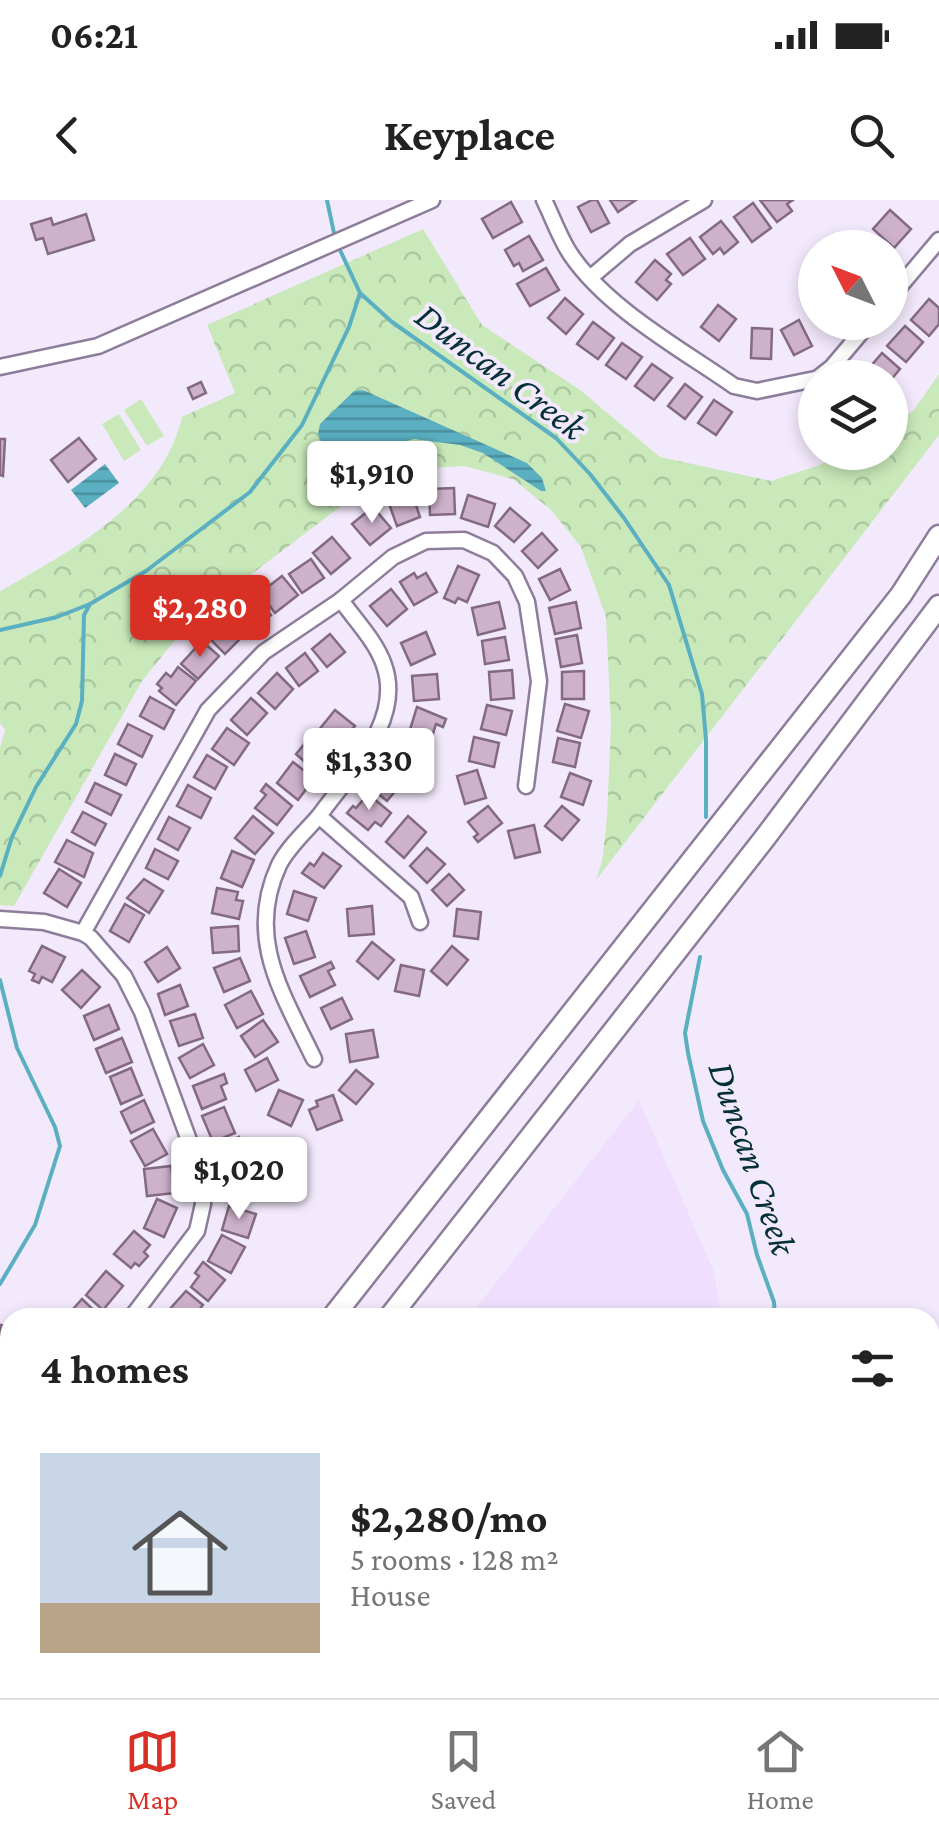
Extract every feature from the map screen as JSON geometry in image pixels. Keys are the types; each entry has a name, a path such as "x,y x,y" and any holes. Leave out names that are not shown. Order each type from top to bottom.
{"highway":[{"path":"340,1308 900,595 939,536"},
{"path":"397,1308 764,839 939,606"}],"street":[{"path":"0,367 98,346 432,200"},
{"path":"544,200 570,254 613,300 734,386 757,391 798,382"},
{"path":"590,278 630,244 704,200"},
{"path":"908,277 939,240"},
{"path":"837,360 854,340"},
{"path":"83,933 208,710 264,652 341,600 393,557 426,541 464,540 493,553 515,576 527,602 538,682 526,786"},
{"path":"314,1059 272,970 264,938 268,898 280,862 319,816 381,728 389,692 385,667 341,600"},
{"path":"319,816 411,896 420,922"},
{"path":"0,919 44,922 83,933 124,976 142,1012 202,1173 204,1204 196,1231 138,1308"}],"shaded area":[{"path":"639,1100 714,1272 720,1308 476,1308"}],"green space":[{"path":"423,229 482,325 580,390 660,457 771,481 805,470 908,470 908,414 939,374 939,435 596,880 607,817 611,726 606,617 581,547 550,509 513,479 464,466 417,469 357,494 191,620 142,681 14,906 0,905 0,748 5,730 0,723 0,591 56,559 110,521 156,474 172,447 182,417 235,393 207,325"},
{"path":"141,399 164,436 147,446 124,410"},
{"path":"119,414 141,450 124,461 102,424"}],"water":[{"path":"363,390 527,463 542,478 546,491 483,453 460,445 414,439 393,445 385,455 336,483 327,482 324,478 328,460 318,434 320,424 354,391"},
{"path":"105,464 119,483 85,508 71,490"}],"building":[{"path":"597,200 609,223 591,232 578,207"},
{"path":"610,200 636,200 618,212"},
{"path":"760,200 793,200 787,204 792,211 777,222"},
{"path":"511,202 522,222 493,238 482,219"},
{"path":"753,203 771,228 752,242 734,217"},
{"path":"890,210 911,229 908,232 873,229"},
{"path":"86,214 94,240 48,254 43,238 36,240 31,224 51,218 53,225"},
{"path":"721,221 738,242 724,254 720,248 713,254 700,237"},
{"path":"529,236 543,260 523,271 519,263 514,266 505,250"},
{"path":"690,238 705,259 683,275 667,254"},
{"path":"655,260 671,274 666,280 671,284 657,300 636,282"},
{"path":"546,268 559,290 530,306 517,284"},
{"path":"565,298 583,314 566,334 548,318"},
{"path":"929,299 939,308 939,324 929,336 911,320"},
{"path":"718,305 736,319 719,341 701,327"},
{"path":"798,321 798,340 809,340 812,346 794,355 781,330"},
{"path":"593,322 614,338 598,359 577,344"},
{"path":"752,328 772,329 771,359 751,358"},
{"path":"908,329 923,342 908,360 887,346 892,340 908,340"},
{"path":"622,343 642,357 626,379 606,365"},
{"path":"652,364 672,378 654,400 635,386"},
{"path":"201,382 206,393 193,399 188,388"},
{"path":"685,384 702,397 685,419 668,406"},
{"path":"714,400 732,412 716,435 698,423"},
{"path":"79,438 96,459 68,482 51,460"},
{"path":"0,439 5,439 3,476 0,475"},
{"path":"454,488 455,514 430,515 429,489"},
{"path":"412,493 420,517 397,526 388,501"},
{"path":"468,495 495,504 488,527 461,518"},
{"path":"373,507 391,528 370,545 352,524"},
{"path":"510,508 530,525 514,542 495,526"},
{"path":"542,533 557,550 538,568 522,551"},
{"path":"332,537 350,558 331,574 313,553"},
{"path":"311,559 324,578 302,593 289,574"},
{"path":"458,566 479,575 467,602 458,598 455,603 444,598"},
{"path":"560,569 570,590 550,600 539,579"},
{"path":"414,573 417,578 426,573 437,592 414,605 400,582"},
{"path":"282,576 298,595 275,613 260,593"},
{"path":"391,589 407,609 387,626 370,606"},
{"path":"250,591 271,615 250,633 233,613 248,600 244,596"},
{"path":"499,602 505,628 478,635 472,608"},
{"path":"576,602 581,628 555,634 549,608"},
{"path":"223,617 242,637 225,654 205,634"},
{"path":"426,632 435,654 411,665 401,643"},
{"path":"330,634 345,652 327,667 312,649"},
{"path":"577,635 582,663 561,667 556,639"},
{"path":"505,637 509,660 485,664 482,641"},
{"path":"202,641 219,656 198,679 181,664"},
{"path":"305,653 318,671 299,686 286,668"},
{"path":"178,667 196,681 176,705 159,691 162,688 157,684 166,673 171,677"},
{"path":"512,670 514,698 491,700 489,672"},
{"path":"584,671 584,699 562,699 562,672"},
{"path":"277,673 293,689 275,709 258,693"},
{"path":"437,674 439,699 414,701 412,676"},
{"path":"150,697 174,710 164,729 140,716"},
{"path":"251,698 267,713 247,735 231,720"},
{"path":"565,704 589,711 581,738 557,731"},
{"path":"487,705 512,711 506,735 481,729"},
{"path":"417,707 446,719 443,727 436,724 431,740 409,733"},
{"path":"335,710 355,726 338,747 318,731"},
{"path":"128,724 152,736 142,757 118,744"},
{"path":"227,728 249,743 234,765 212,749"},
{"path":"312,735 334,754 314,770 296,754"},
{"path":"474,737 499,743 494,767 469,761"},
{"path":"558,738 580,743 575,767 553,762"},
{"path":"408,741 427,753 412,776 390,761"},
{"path":"115,754 136,764 126,785 105,775"},
{"path":"207,755 227,767 215,789 194,777"},
{"path":"293,762 311,776 298,800 277,783"},
{"path":"385,769 402,783 387,801 370,787"},
{"path":"477,770 486,798 465,804 457,776"},
{"path":"570,773 591,781 583,805 561,797"},
{"path":"95,783 121,795 111,815 86,802"},
{"path":"266,784 292,806 277,825 255,808 266,795 261,791"},
{"path":"188,785 211,798 201,818 177,806"},
{"path":"368,794 391,813 381,826 375,822 368,830 347,813"},
{"path":"488,806 502,823 478,842 474,837 478,834 468,822"},
{"path":"562,806 579,820 562,840 545,826"},
{"path":"83,812 106,824 95,845 72,832"},
{"path":"253,816 273,833 255,854 235,838"},
{"path":"408,816 426,832 404,858 386,842"},
{"path":"169,817 190,828 178,850 158,839"},
{"path":"534,825 540,852 515,858 508,831"},
{"path":"67,840 93,853 84,877 55,862"},
{"path":"427,848 445,864 427,883 410,866"},
{"path":"155,849 178,861 168,879 146,868"},
{"path":"232,851 254,860 242,887 221,878"},
{"path":"323,853 341,866 324,888 302,873 310,863 314,866"},
{"path":"59,869 81,883 67,907 44,893"},
{"path":"449,874 464,890 447,906 432,890"},
{"path":"144,879 163,891 149,913 127,898"},
{"path":"217,888 238,892 236,900 243,901 239,919 212,913"},
{"path":"294,891 316,898 308,921 287,914"},
{"path":"125,904 144,915 129,942 110,931"},
{"path":"372,906 374,934 349,936 347,909"},
{"path":"457,909 481,912 478,939 454,936"},
{"path":"238,926 239,951 213,953 211,928"},
{"path":"306,931 315,957 294,964 285,938"},
{"path":"372,942 394,960 378,979 357,961"},
{"path":"42,946 65,957 52,982 42,977 39,983 32,980 35,974 29,971"},
{"path":"452,946 468,960 447,985 431,971"},
{"path":"167,947 180,968 158,982 145,962"},
{"path":"240,958 250,981 224,992 214,968"},
{"path":"331,962 334,968 328,971 335,985 310,997 300,976"},
{"path":"401,965 424,970 419,996 395,991"},
{"path":"82,970 100,987 81,1008 62,990"},
{"path":"180,985 188,1006 165,1015 158,994"},
{"path":"251,991 263,1014 237,1028 225,1005"},
{"path":"342,998 352,1019 331,1029 321,1008"},
{"path":"109,1005 119,1029 94,1040 84,1016"},
{"path":"195,1014 203,1038 179,1046 170,1021"},
{"path":"263,1020 278,1042 255,1057 241,1036"},
{"path":"373,1030 378,1057 350,1062 346,1034"},
{"path":"122,1038 132,1062 106,1073 96,1049"},
{"path":"203,1044 214,1065 190,1078 179,1058"},
{"path":"267,1058 278,1080 256,1091 245,1070"},
{"path":"131,1068 142,1095 121,1104 110,1077"},
{"path":"356,1070 373,1084 356,1104 339,1090"},
{"path":"224,1074 227,1083 221,1086 226,1099 202,1109 193,1086"},
{"path":"279,1090 303,1100 291,1126 268,1115"},
{"path":"333,1095 342,1120 317,1130 309,1110 318,1106 316,1101"},
{"path":"144,1100 154,1122 131,1133 121,1112"},
{"path":"224,1107 235,1133 213,1142 202,1116"},
{"path":"153,1129 167,1154 145,1166 131,1141"},
{"path":"239,1137 248,1161 223,1171 218,1146"},
{"path":"171,1166 175,1193 147,1196 144,1169"},
{"path":"251,1171 253,1198 228,1201 226,1174"},
{"path":"157,1199 177,1208 164,1237 144,1228"},
{"path":"229,1206 256,1214 248,1238 222,1230"},
{"path":"134,1231 150,1245 144,1252 148,1256 131,1268 114,1254"},
{"path":"222,1235 245,1247 231,1273 208,1261"},
{"path":"203,1262 225,1280 208,1301 191,1287"},
{"path":"106,1271 123,1286 105,1308 86,1295"},
{"path":"186,1291 203,1305 200,1308 171,1308"},
{"path":"82,1299 92,1308 74,1308"}],"waterway":[{"name":"Duncan Creek","path":"327,200 334,233"},
{"name":"Duncan Creek","path":"340,250 360,293 392,322 556,438 624,518 669,585 702,694 706,817"},
{"path":"0,630 57,617 90,604 146,571 250,492 302,425 349,327 360,293"},
{"path":"0,876 12,837 36,787 76,724 82,701 84,615 90,604"},
{"name":"Duncan Creek","path":"700,957 685,1033 688,1053 703,1121 747,1214 774,1308"},
{"path":"0,980 17,1048 55,1127 60,1146 35,1225 0,1284"}]}
